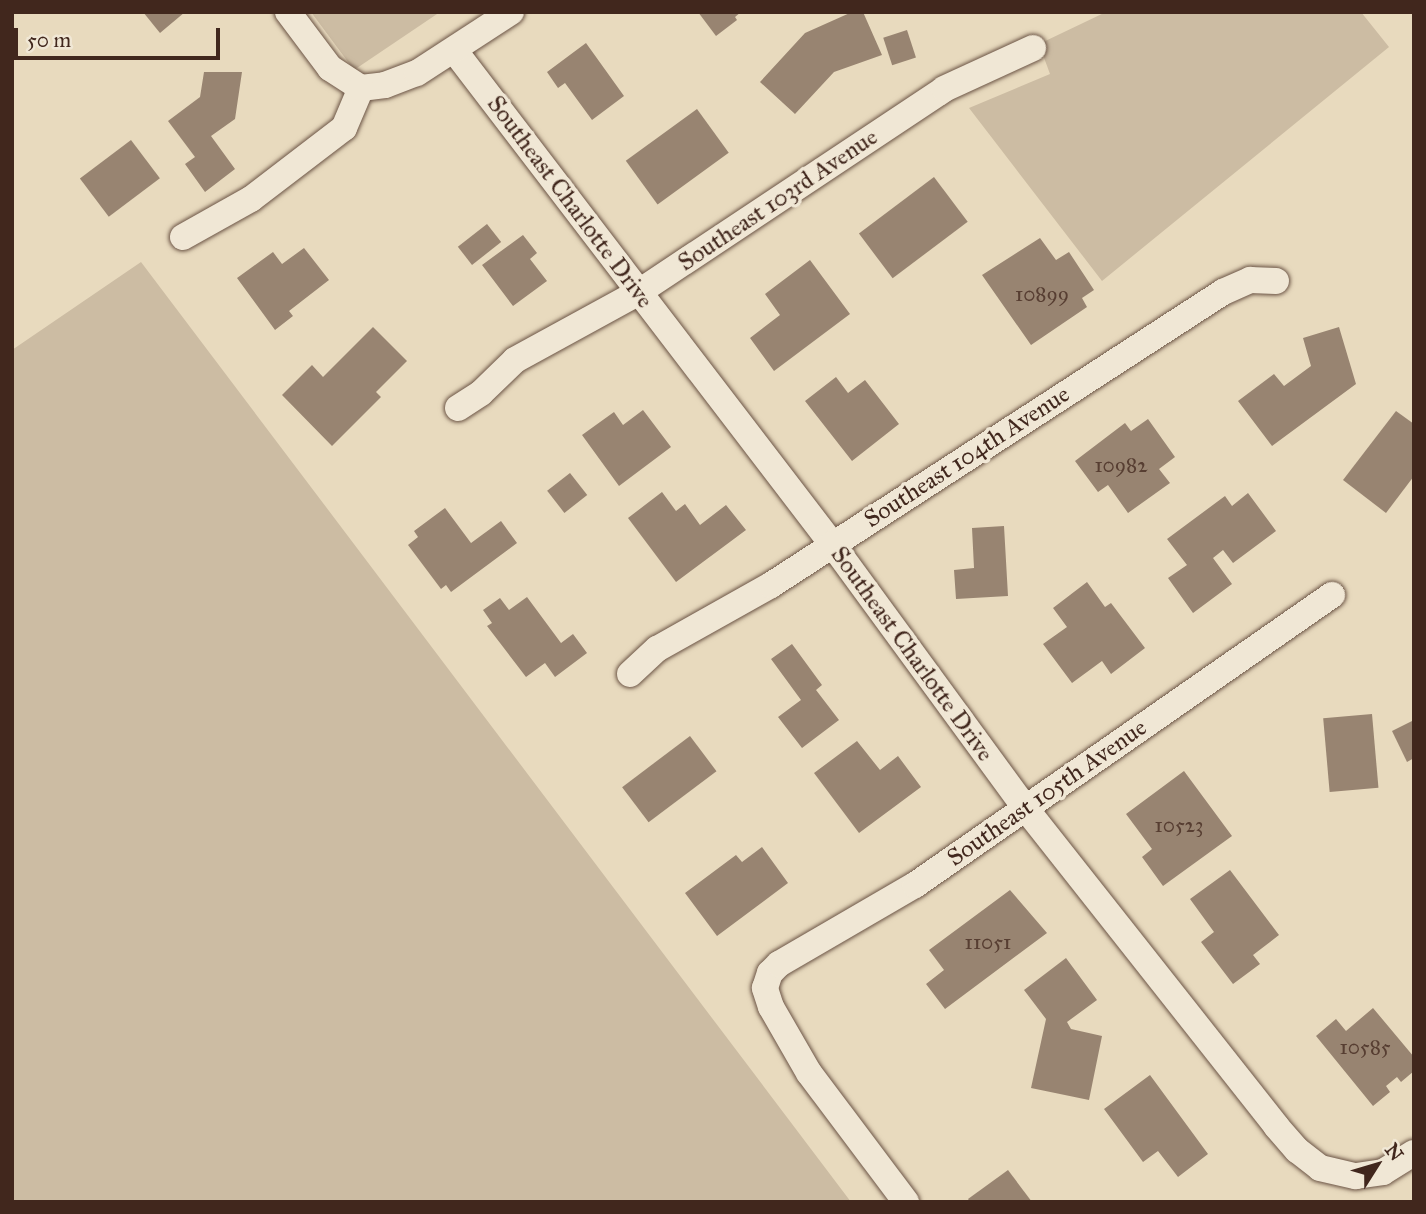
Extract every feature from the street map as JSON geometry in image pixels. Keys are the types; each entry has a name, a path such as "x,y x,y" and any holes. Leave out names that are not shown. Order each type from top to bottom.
{"street":[{"path":"288,12 330,68 361,88 384,85 417,73 511,12"},
{"name":"Southeast 103rd Avenue","path":"458,408 481,393 515,360 639,292 944,89 1033,48"},
{"name":"Southeast Charlotte Drive","path":"454,50 832,544 1026,809 1297,1150 1320,1168 1356,1176 1383,1172 1414,1153"},
{"path":"183,237 251,199 344,128 361,88"},
{"name":"Southeast 104th Avenue","path":"630,674 657,649 771,586 1223,292 1250,280 1276,281"},
{"name":"Southeast 105th Avenue","path":"906,1202 809,1073 771,1007 765,988 770,973 779,964 915,886 1332,595"}],"shaded area":[{"path":"311,12 440,12 354,70"},
{"path":"1106,12 1361,12 1389,47 1102,281 969,108 1050,74 1039,44"},
{"path":"141,262 851,1202 12,1202 12,350"}],"building":[{"path":"143,12 185,12 160,33"},
{"path":"698,12 741,12 735,17 737,20 716,36"},
{"path":"852,12 863,12 882,55 834,72 795,114 760,82 805,33"},
{"path":"907,30 916,58 892,65 883,38"},
{"path":"586,43 624,96 592,120 565,83 558,88 547,72"},
{"path":"204,72 242,72 235,119 211,136 235,169 205,192 185,164 195,157 168,121 200,97"},
{"path":"697,109 729,153 658,204 626,161"},
{"path":"131,140 160,178 109,217 80,179"},
{"path":"934,177 968,222 893,278 859,234"},
{"path":"487,224 501,242 472,265 458,247"},
{"path":"523,235 537,253 530,259 547,281 513,306 482,265"},
{"path":"1040,238 1056,260 1069,252 1094,290 1082,298 1087,307 1031,345 982,275"},
{"path":"304,248 329,280 289,311 293,316 275,330 237,278 273,252 282,264"},
{"path":"810,260 850,314 774,371 750,338 780,315 765,294"},
{"path":"373,327 407,361 376,392 381,397 332,446 282,395 312,365 323,377"},
{"path":"1339,327 1356,384 1272,446 1238,401 1274,374 1284,386 1311,366 1303,338"},
{"path":"836,377 848,393 865,380 899,424 852,461 805,401"},
{"path":"643,410 671,447 619,486 582,435 614,412 623,425"},
{"path":"1396,411 1414,424 1414,476 1386,513 1343,480"},
{"path":"1148,419 1175,457 1159,469 1170,483 1128,513 1108,485 1098,492 1075,461 1125,423 1131,431"},
{"path":"570,473 587,495 564,513 547,491"},
{"path":"662,492 676,511 685,504 700,525 726,505 746,530 676,582 628,518"},
{"path":"1248,493 1276,531 1233,563 1223,550 1213,558 1232,584 1193,613 1168,578 1187,565 1167,539 1225,496 1232,506"},
{"path":"445,508 471,543 501,521 517,543 451,592 446,585 441,589 408,545 418,537 414,531"},
{"path":"1004,526 1008,596 956,599 954,570 974,568 972,528"},
{"path":"1087,582 1105,607 1111,603 1145,648 1111,674 1102,661 1072,683 1043,644 1067,627 1053,608"},
{"path":"527,597 561,643 573,634 587,653 555,677 545,663 526,677 487,626 492,623 483,610 500,598 509,610"},
{"path":"792,644 822,685 816,690 839,720 802,748 778,717 801,700 771,659"},
{"path":"1372,714 1378,788 1330,792 1323,718"},
{"path":"1412,721 1414,758 1407,762 1392,731"},
{"path":"690,736 716,771 649,822 622,787"},
{"path":"857,741 880,770 898,756 921,787 859,833 814,773"},
{"path":"1184,771 1232,836 1163,886 1142,857 1152,849 1126,814"},
{"path":"762,847 788,883 717,936 685,893 736,855 742,862"},
{"path":"1230,870 1279,935 1253,955 1260,964 1233,984 1201,942 1214,932 1190,899"},
{"path":"1010,890 1047,933 945,1009 926,984 944,970 929,950"},
{"path":"1066,958 1097,1000 1067,1022 1071,1029 1102,1036 1089,1100 1031,1088 1046,1019 1024,990"},
{"path":"1373,1008 1414,1057 1414,1071 1401,1082 1397,1077 1386,1086 1390,1092 1373,1106 1316,1036 1336,1019 1346,1031"},
{"path":"1150,1075 1208,1154 1178,1177 1158,1151 1143,1162 1104,1109"},
{"path":"1008,1170 1032,1202 970,1202 968,1199"}]}
